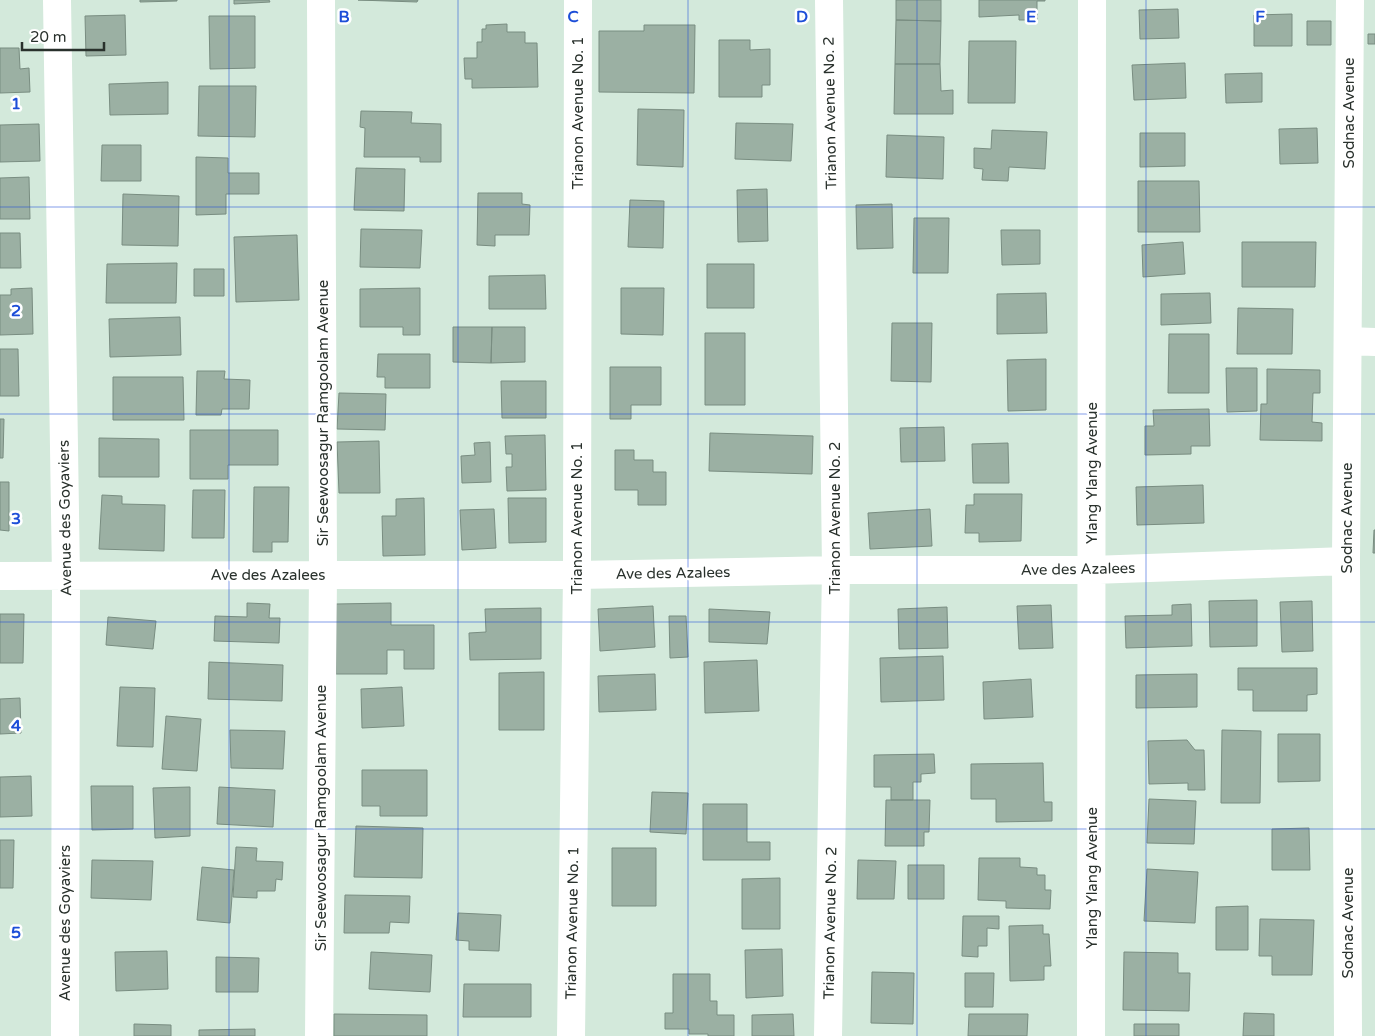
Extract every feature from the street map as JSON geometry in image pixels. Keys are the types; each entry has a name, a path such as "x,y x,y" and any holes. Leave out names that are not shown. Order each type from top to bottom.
{"street":[{"name":"Avenue des Goyaviers","path":"57,0 66,576 65,1036"},
{"name":"Sir Seewoosagur Ramgoolam Avenue","path":"319,1036 323,575 321,0"},
{"name":"Trianon Avenue No. 1","path":"571,1036 577,575 578,0"},
{"name":"Trianon Avenue No. 2","path":"828,1036 836,570 829,0"},
{"name":"Ylang Ylang Avenue","path":"1091,1036 1092,0"},
{"name":"Sodnac Avenue","path":"1348,1036 1346,561 1350,0"},
{"path":"1348,341 1375,342"},
{"name":"Ave des Azalees","path":"0,576 577,575 836,570 1092,570 1346,561"}],"building":[{"path":"140,0 177,0 177,1 140,2"},
{"path":"234,0 269,0 270,2 234,4"},
{"path":"358,0 418,0 417,2"},
{"path":"896,0 941,0 941,21 896,20"},
{"path":"979,0 1045,1 1037,1 1037,20 1019,20 1019,15 979,17"},
{"path":"1178,9 1179,38 1140,39 1139,10"},
{"path":"1292,14 1292,46 1254,46 1254,15"},
{"path":"125,15 126,55 86,56 85,16"},
{"path":"209,16 255,16 255,68 210,69"},
{"path":"896,20 941,21 940,64 895,64"},
{"path":"1307,21 1331,21 1331,45 1307,45"},
{"path":"507,24 507,32 525,32 525,43 537,43 538,87 472,88 472,79 465,79 464,58 477,58 477,42 482,42 482,29 486,29 486,25"},
{"path":"644,25 695,25 694,93 599,92 599,31 644,31"},
{"path":"1368,34 1375,34 1375,44 1368,44"},
{"path":"719,40 750,40 750,50 770,49 770,85 762,85 762,97 719,97"},
{"path":"969,41 1016,41 1015,103 968,103"},
{"path":"0,48 19,48 20,69 29,68 30,92 0,93"},
{"path":"1185,63 1186,98 1134,100 1132,65"},
{"path":"895,64 940,64 941,91 953,90 953,114 894,114"},
{"path":"1262,73 1262,102 1226,103 1225,74"},
{"path":"168,82 168,114 110,115 109,84"},
{"path":"199,86 256,86 255,137 198,136"},
{"path":"638,109 684,110 683,167 637,165"},
{"path":"361,111 412,112 411,123 441,124 441,162 420,162 420,157 364,157 365,128 360,127"},
{"path":"736,123 793,124 791,161 735,159"},
{"path":"39,124 40,161 0,162 0,125"},
{"path":"1317,128 1318,163 1280,164 1279,129"},
{"path":"992,130 1047,132 1045,169 1009,167 1008,181 982,180 983,169 974,168 974,148 991,149"},
{"path":"1140,133 1185,133 1185,166 1140,167"},
{"path":"887,135 944,137 943,179 886,177"},
{"path":"102,145 141,145 141,181 101,181"},
{"path":"196,157 228,158 228,173 259,173 259,194 226,194 226,214 196,215"},
{"path":"356,168 405,169 404,211 354,210"},
{"path":"29,177 30,219 0,219 0,178"},
{"path":"1138,181 1199,181 1200,232 1138,232"},
{"path":"767,189 768,241 738,242 737,190"},
{"path":"478,193 522,193 522,204 530,205 529,235 495,235 495,246 477,245"},
{"path":"123,194 179,196 178,246 122,245"},
{"path":"630,200 664,201 663,248 628,247"},
{"path":"892,204 893,248 857,249 856,205"},
{"path":"914,218 949,218 948,273 913,273"},
{"path":"361,229 422,230 420,268 360,267"},
{"path":"1001,230 1040,230 1040,264 1002,265"},
{"path":"0,233 20,233 21,268 0,268"},
{"path":"297,235 299,300 236,302 234,237"},
{"path":"1183,242 1185,274 1143,277 1142,245"},
{"path":"1242,242 1316,242 1315,287 1242,287"},
{"path":"177,263 176,303 106,303 107,264"},
{"path":"707,264 754,264 754,308 707,308"},
{"path":"194,269 224,269 224,296 194,296"},
{"path":"545,275 546,309 489,309 489,276"},
{"path":"32,288 33,334 0,335 0,295 11,295 11,289"},
{"path":"420,288 420,335 403,335 403,327 360,327 360,289"},
{"path":"621,288 664,288 663,335 621,334"},
{"path":"1046,293 1047,333 997,334 997,294"},
{"path":"1210,293 1211,323 1161,325 1161,294"},
{"path":"1238,308 1293,309 1292,354 1237,354"},
{"path":"180,317 181,355 110,357 109,319"},
{"path":"892,323 932,323 931,382 891,381"},
{"path":"453,327 492,327 491,363 453,362"},
{"path":"492,327 525,327 525,362 491,363"},
{"path":"705,333 745,333 745,405 705,405"},
{"path":"1169,334 1209,334 1209,393 1168,393"},
{"path":"0,349 18,349 19,396 0,396"},
{"path":"378,354 430,354 430,388 385,388 385,377 377,377"},
{"path":"1046,359 1046,410 1008,411 1007,360"},
{"path":"610,367 661,367 661,405 631,405 631,419 610,419"},
{"path":"1226,368 1257,368 1257,411 1227,412"},
{"path":"1267,369 1320,370 1320,393 1313,393 1312,422 1322,423 1322,441 1260,440 1261,404 1267,404"},
{"path":"197,371 225,371 224,379 250,380 249,409 222,409 221,415 196,415"},
{"path":"113,377 183,377 184,420 113,420"},
{"path":"501,381 546,381 546,418 502,418"},
{"path":"339,393 386,394 385,430 337,429"},
{"path":"1209,409 1210,446 1191,446 1191,454 1145,455 1145,426 1154,426 1153,410"},
{"path":"0,419 4,419 3,458 0,458"},
{"path":"944,427 945,461 901,462 900,428"},
{"path":"190,430 278,430 278,465 228,465 228,479 190,479"},
{"path":"710,433 813,436 812,474 709,471"},
{"path":"545,435 546,490 507,491 506,467 512,467 512,454 506,454 505,436"},
{"path":"99,438 159,439 159,477 99,477"},
{"path":"379,441 380,493 339,493 337,442"},
{"path":"490,442 491,482 462,483 461,456 475,455 474,443"},
{"path":"1008,443 1009,483 973,483 972,444"},
{"path":"615,450 634,450 634,460 653,460 653,472 666,472 666,505 638,505 638,490 615,490"},
{"path":"0,482 9,482 9,531 0,530"},
{"path":"1203,485 1204,523 1137,525 1136,487"},
{"path":"254,487 289,487 288,542 272,542 272,552 253,552"},
{"path":"193,490 225,490 224,538 192,538"},
{"path":"974,494 1022,494 1021,541 979,542 979,533 965,533 966,505 974,505"},
{"path":"102,495 122,496 122,504 165,505 164,551 99,549"},
{"path":"424,498 425,555 383,556 382,516 396,516 396,499"},
{"path":"508,498 546,498 546,542 509,543"},
{"path":"494,509 496,548 462,550 460,510"},
{"path":"930,509 932,546 870,549 868,513"},
{"path":"1374,530 1375,553 1373,553"},
{"path":"1257,600 1257,646 1210,647 1209,601"},
{"path":"1312,601 1313,651 1282,652 1280,602"},
{"path":"247,603 270,604 269,618 280,618 279,643 214,641 215,616 247,617"},
{"path":"391,603 391,625 434,625 434,669 404,669 404,650 387,650 387,674 336,674 336,604"},
{"path":"1191,604 1192,646 1126,648 1125,616 1172,615 1172,605"},
{"path":"1051,605 1053,648 1019,649 1017,606"},
{"path":"653,606 655,647 600,651 598,609"},
{"path":"947,607 948,648 899,649 898,609"},
{"path":"541,608 541,659 470,660 469,633 486,632 485,609"},
{"path":"709,609 770,612 767,644 709,642"},
{"path":"0,614 24,614 23,663 0,663"},
{"path":"669,616 686,616 688,657 670,658"},
{"path":"108,617 156,621 153,649 106,645"},
{"path":"943,656 944,700 881,702 880,658"},
{"path":"757,660 759,711 705,713 704,662"},
{"path":"209,662 283,665 282,701 208,699"},
{"path":"1238,668 1317,668 1317,694 1307,695 1307,711 1253,711 1253,690 1238,690"},
{"path":"544,672 544,730 499,730 499,673"},
{"path":"655,674 656,710 599,712 598,676"},
{"path":"1197,674 1197,707 1136,708 1136,675"},
{"path":"1031,679 1033,717 984,719 983,682"},
{"path":"120,687 155,688 153,747 117,746"},
{"path":"402,687 404,726 362,728 361,689"},
{"path":"20,698 21,733 0,734 0,699"},
{"path":"166,716 201,719 197,771 162,769"},
{"path":"230,730 285,731 283,769 231,768"},
{"path":"1222,730 1261,731 1260,803 1221,803"},
{"path":"1278,734 1320,734 1320,781 1278,782"},
{"path":"1187,740 1195,750 1204,750 1205,790 1188,790 1188,783 1149,784 1148,741"},
{"path":"934,754 935,773 921,774 921,782 913,782 913,800 891,800 891,787 874,787 874,755"},
{"path":"1043,763 1044,802 1052,802 1052,821 996,822 996,799 971,799 971,764"},
{"path":"362,770 427,770 427,816 380,816 380,806 362,806"},
{"path":"31,776 32,816 0,817 0,777"},
{"path":"91,786 133,786 133,829 92,830"},
{"path":"190,787 190,836 155,838 153,788"},
{"path":"219,787 275,790 273,827 217,824"},
{"path":"652,792 688,793 686,834 650,832"},
{"path":"1149,799 1196,801 1194,844 1147,843"},
{"path":"886,800 930,800 929,832 924,832 924,846 885,846"},
{"path":"703,804 747,804 747,842 770,842 770,860 703,860"},
{"path":"356,826 423,828 422,878 354,877"},
{"path":"1309,828 1310,870 1272,870 1272,829"},
{"path":"0,840 14,840 13,888 0,888"},
{"path":"236,847 257,848 256,861 283,862 282,880 276,879 275,891 257,891 257,898 233,897"},
{"path":"612,848 656,848 656,906 612,906"},
{"path":"979,858 1020,858 1020,867 1037,868 1037,875 1045,875 1045,890 1051,890 1050,909 1006,908 1006,901 978,900"},
{"path":"92,860 153,861 151,900 91,898"},
{"path":"858,860 896,861 894,899 857,899"},
{"path":"908,865 944,865 944,899 908,899"},
{"path":"202,867 234,870 230,923 197,920"},
{"path":"1147,869 1198,872 1195,923 1144,921"},
{"path":"780,878 780,929 742,929 742,879"},
{"path":"345,895 410,896 409,923 390,922 389,933 344,933"},
{"path":"1248,906 1248,950 1216,950 1216,907"},
{"path":"458,913 501,915 499,951 469,950 469,941 456,940"},
{"path":"963,916 999,916 999,929 987,928 987,946 978,946 978,957 962,956"},
{"path":"1260,919 1314,920 1312,975 1272,975 1272,956 1259,956"},
{"path":"1043,925 1043,934 1049,934 1051,966 1044,966 1044,980 1010,981 1009,926"},
{"path":"782,949 783,996 746,998 745,950"},
{"path":"167,951 168,989 116,991 115,952"},
{"path":"371,952 432,955 430,992 369,989"},
{"path":"1124,952 1178,953 1178,973 1190,973 1189,1011 1123,1010"},
{"path":"216,957 259,958 258,992 216,992"},
{"path":"872,972 914,973 913,1024 871,1023"},
{"path":"965,973 994,973 993,1007 965,1007"},
{"path":"673,974 710,974 710,1001 717,1001 717,1015 734,1015 734,1036 708,1036 708,1034 689,1034 689,1029 665,1029 665,1013 673,1013"},
{"path":"464,984 531,984 531,1017 463,1017"},
{"path":"1244,1013 1274,1014 1274,1036 1243,1036"},
{"path":"334,1014 427,1015 427,1036 334,1036"},
{"path":"793,1014 794,1036 752,1036 752,1015"},
{"path":"969,1014 1028,1014 1027,1036 968,1036"},
{"path":"134,1024 171,1025 171,1036 134,1036"},
{"path":"1134,1024 1179,1024 1179,1036 1134,1036"},
{"path":"255,1029 255,1036 199,1036 199,1030"}]}
